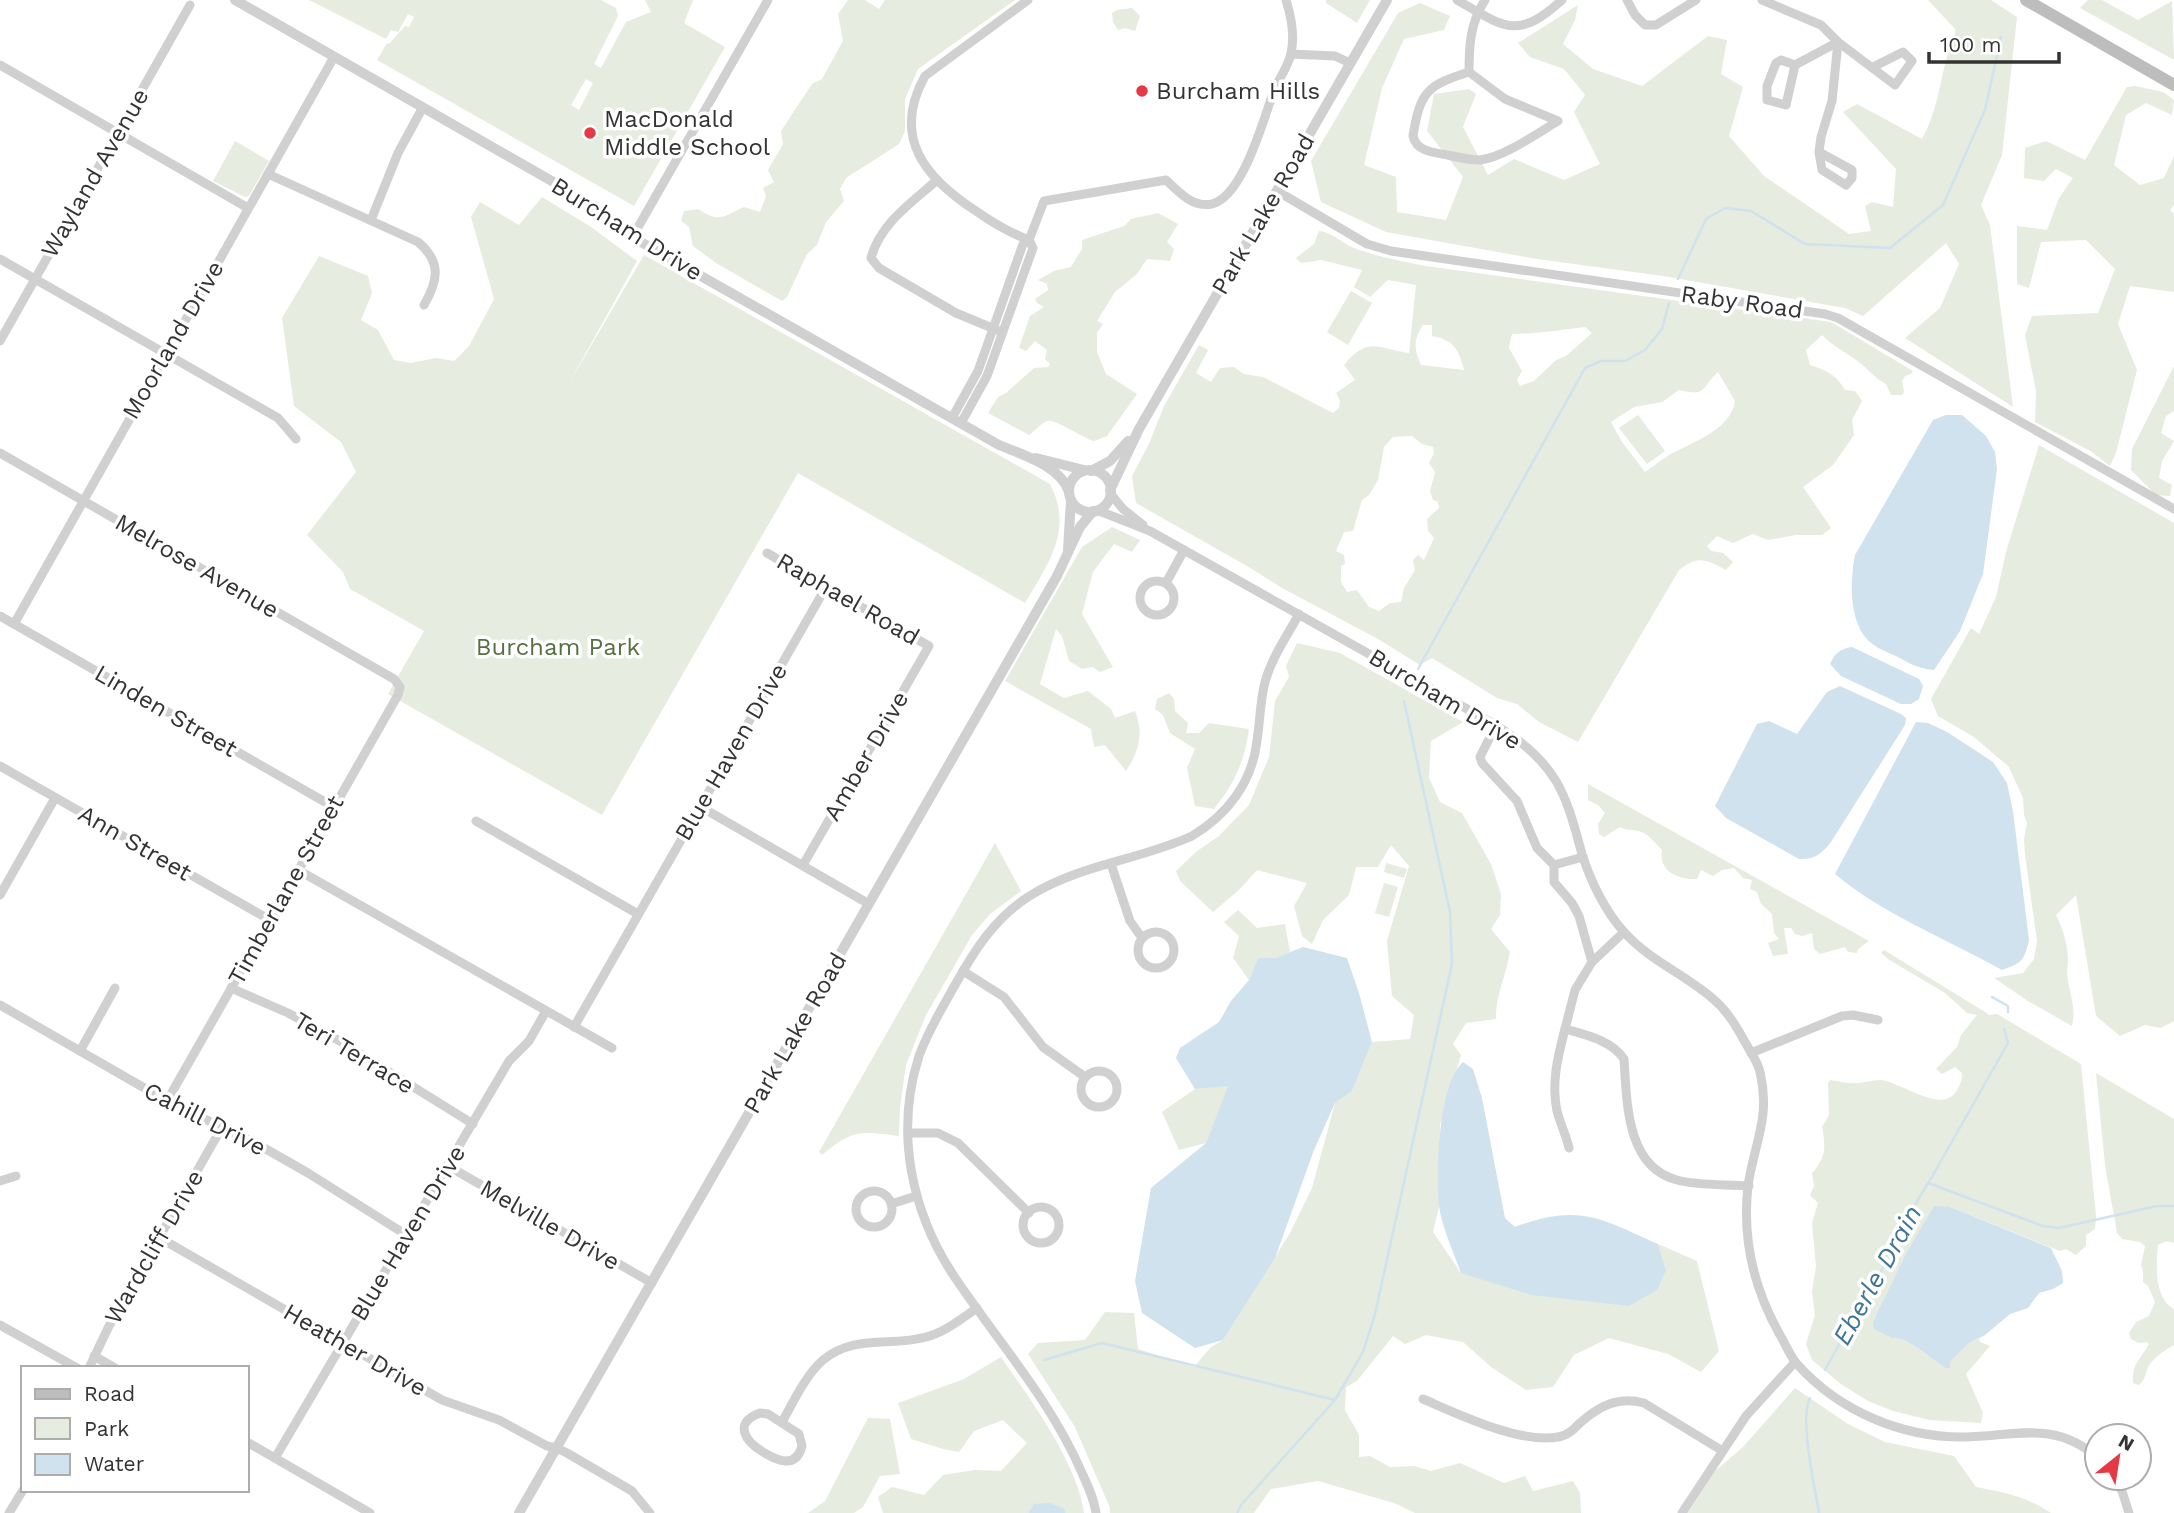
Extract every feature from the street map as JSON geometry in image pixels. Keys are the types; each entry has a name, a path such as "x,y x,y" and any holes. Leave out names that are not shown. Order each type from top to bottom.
{"main road":[{"path":"2026,0 2174,85"}],"street":[{"name":"Burcham Drive","path":"235,0 557,184 633,236 956,421 1062,477 1070,496"},
{"path":"633,236 768,0"},
{"path":"1028,0 934,67 918,89 911,115 913,137 922,163 936,181 995,224 1029,240"},
{"path":"956,421 998,330 1023,244 1029,240 1044,201 1166,180 1190,201 1200,205 1220,201 1228,192 1247,164 1291,54 1293,33 1286,0"},
{"name":"Park Lake Road","path":"1110,491 1139,429 1387,0"},
{"path":"1457,0 1504,26 1517,28 1546,15 1562,0"},
{"path":"1469,72 1471,30 1477,12 1485,0"},
{"path":"1627,0 1635,15 1645,25 1656,25 1696,0"},
{"path":"1762,0 1777,3 1821,25 1838,42 1873,68"},
{"name":"Wayland Avenue","path":"0,341 190,5"},
{"path":"1796,65 1786,104 1767,100 1767,86 1776,63 1781,61 1796,65 1838,42"},
{"path":"1819,152 1836,79 1838,42"},
{"path":"1291,54 1335,56 1350,63"},
{"name":"Moorland Drive","path":"13,624 334,57"},
{"path":"0,65 248,208"},
{"path":"1469,72 1506,99 1558,121 1513,148 1481,160 1429,152 1414,142 1413,136 1424,96 1437,82 1469,72"},
{"path":"371,220 398,153 423,107"},
{"path":"268,174 418,242 430,255 436,278 424,305"},
{"path":"936,181 891,220 873,248 871,258 879,268 956,313 998,330"},
{"name":"Raby Road","path":"1278,191 1367,244 1391,251 1838,318 2174,509"},
{"path":"0,260 278,418 296,439"},
{"name":"Park Lake Road","path":"1089,470 1110,461 1139,429"},
{"name":"Melrose Avenue","path":"0,453 394,679"},
{"name":"Burcham Drive","path":"1021,454 1089,470"},
{"path":"1089,470 1104,476 1110,491 1106,504 1095,511 1083,511 1070,496 1072,479 1089,470"},
{"name":"Burcham Drive","path":"1110,491 1123,509 1150,531"},
{"name":"Park Lake Road","path":"1067,552 1070,496"},
{"name":"Burcham Drive","path":"1095,511 1150,531 1496,726 1526,746 1555,780 1575,825 1583,857 1607,908 1624,932 1644,950 1713,999 1733,1021 1760,1070 1764,1099 1763,1123 1748,1186 1748,1234 1753,1271 1759,1290 1795,1362 1842,1401 1869,1417 1896,1428 1951,1437 2042,1432 2074,1441 2083,1447"},
{"name":"Park Lake Road","path":"519,1513 1044,598 1080,527 1095,511"},
{"path":"1166,583 1184,550"},
{"name":"Raphael Road","path":"767,553 929,646"},
{"path":"1155,580 1166,583 1171,586 1175,597 1172,608 1157,615 1146,612 1140,602 1144,585 1155,580"},
{"name":"Blue Haven Drive","path":"574,1027 826,587"},
{"path":"1096,1513 1088,1486 1053,1417 938,1250 916,1196 909,1158 911,1088 919,1056 932,1026 963,971 993,926 1021,901 1054,883 1192,836 1220,816 1235,798 1247,778 1254,757 1268,672 1299,614"},
{"name":"Linden Street","path":"0,616 332,806"},
{"name":"Amber Drive","path":"803,865 929,646"},
{"name":"Timberlane Street","path":"167,1101 332,806 398,695 400,687 394,679"},
{"path":"1496,726 1480,757 1482,763 1517,801 1537,848 1553,865 1554,882 1579,916 1592,962"},
{"name":"Ann Street","path":"0,766 270,920"},
{"path":"0,895 55,797"},
{"path":"701,807 869,904"},
{"path":"476,821 638,914"},
{"path":"1553,865 1583,857"},
{"path":"1111,864 1130,921 1142,938"},
{"path":"298,870 612,1048"},
{"path":"1153,932 1166,935 1174,946 1171,960 1160,967 1146,965 1138,953 1142,938 1153,932"},
{"path":"1569,1148 1554,1087 1557,1060 1574,990 1592,962 1624,932"},
{"path":"963,971 1004,997 1043,1047 1085,1077"},
{"path":"79,1051 115,988"},
{"name":"Teri Terrace","path":"232,988 288,1013 338,1040 473,1124"},
{"name":"Cahill Drive","path":"0,1006 167,1101 308,1173 408,1236"},
{"name":"Blue Haven Drive","path":"275,1458 509,1061 529,1041 546,1011"},
{"path":"1751,1053 1842,1016 1853,1015 1878,1020"},
{"path":"1565,1029 1605,1043 1619,1051 1624,1059 1632,1129 1637,1148 1646,1161 1660,1173 1678,1181 1748,1186"},
{"path":"1097,1070 1111,1074 1118,1087 1114,1100 1101,1107 1088,1103 1081,1091 1085,1077 1097,1070"},
{"name":"Wardcliff Drive","path":"90,1366 222,1127"},
{"path":"908,1133 938,1133 958,1143 1029,1213"},
{"name":"Melville Drive","path":"448,1166 652,1283"},
{"path":"0,1181 16,1176"},
{"path":"869,1192 882,1193 891,1204 889,1217 879,1226 865,1224 857,1214 858,1200 869,1192"},
{"path":"891,1204 916,1196"},
{"path":"1041,1208 1054,1213 1059,1225 1054,1238 1041,1243 1029,1238 1023,1226 1029,1213 1041,1208"},
{"name":"Heather Drive","path":"160,1238 442,1400 499,1420 547,1446 557,1448 632,1490 650,1513"},
{"path":"782,1422 810,1375 836,1351 858,1343 905,1341 926,1337 977,1308"},
{"path":"0,1325 74,1366"},
{"path":"94,1356 112,1366"},
{"path":"1682,1513 1721,1450 1758,1400 1795,1362"},
{"path":"1423,1399 1473,1420 1519,1434 1543,1438 1560,1437 1605,1405 1618,1400 1631,1400 1652,1408 1721,1450"},
{"path":"760,1413 768,1414 782,1422 797,1431 802,1446 796,1458 783,1462 750,1444 744,1430 748,1419 760,1413"},
{"path":"248,1443 370,1513"},
{"path":"9,1513 22,1492"},
{"path":"2121,1492 2129,1513"}],"green space":[{"name":"MacDonald Middle School","path":"309,0 601,0 616,8 618,16 594,64 601,68 626,22 651,12 645,0 693,0 684,23 725,47 634,206 377,60 387,43 389,44 405,26 409,27 414,17 408,14 398,32 391,30 386,39","holes":["586,79 593,83 579,110 571,105"]},
{"path":"848,0 865,0 879,9 885,0 1015,0 918,69 905,99 905,131 899,144 846,178 840,189 844,201 826,222 817,245 807,254 787,297 782,301 716,263 693,246 689,227 681,221 684,211 698,209 716,217 726,216 744,207 760,212 766,196 763,188 774,182 768,170 783,144 781,131 812,84 822,79 843,41 838,14"},
{"path":"1326,0 1370,0 1357,23 1326,3"},
{"path":"1928,0 1991,0 2017,17 2002,155 1981,205 1990,225 2013,407 1905,338 1940,308 1959,264 1946,243 1863,316 1845,308 1386,232 1321,202 1311,161 1398,13 1420,3 1450,16 1444,30 1404,39 1382,88 1364,165 1396,177 1397,212 1446,220 1463,177 1427,131 1434,94 1469,89 1476,94 1463,127 1488,175 1514,159 1564,180 1600,164 1574,112 1585,95 1564,69 1530,57 1518,43 1578,5 1575,20 1563,44 1593,69 1642,86 1708,36 1727,40 1721,74 1743,87 1729,136 1764,176 1849,234 1871,231 1865,206 1872,202 1893,207 1896,169 1843,112 1857,104 1922,139 1934,112 1956,30"},
{"path":"2088,0 2102,0 2138,20 2172,1 2174,60 2080,8"},
{"path":"1132,8 1140,16 1135,31 1125,28 1118,30 1112,13"},
{"path":"2127,87 2163,92 2174,100 2172,115 2146,103 2126,115 2114,165 2140,185 2164,178 2174,156 2174,205 2170,210 2174,214 2174,292 2130,286 2118,324 2137,370 2116,453 2110,466 2092,452 2035,422 2036,391 2025,335 2032,316 2098,313 2115,269 2086,240 2041,242 2029,288 2017,284 2017,226 2047,230 2059,198 2073,178 2056,169 2044,181 2024,178 2025,148 2046,141 2085,160"},
{"path":"235,141 269,161 249,196 245,197 213,181"},
{"name":"Burcham Park","path":"542,197 591,227 637,261 568,385 644,255 1050,484 1057,501 1059,532 1049,560 1025,603 798,473 602,815 388,694 424,631 350,589 343,572 307,535 356,472 341,442 294,406 282,318 319,256 368,276 372,293 361,320 378,330 394,360 411,363 436,358 454,361 469,346 494,299 471,217 480,202 519,225"},
{"path":"1158,213 1178,224 1167,242 1174,249 1170,261 1147,259 1137,274 1115,292 1097,321 1103,324 1097,333 1097,352 1106,374 1137,394 1107,436 1094,441 1051,421 1045,422 1029,435 988,413 998,397 1034,368 1048,367 1050,364 1045,359 1047,350 1035,341 1026,351 1019,348 1030,316 1044,307 1035,299 1048,290 1047,284 1038,280 1054,271 1071,267 1082,249 1082,240 1124,226 1131,219"},
{"path":"1319,231 1363,251 1426,266 1831,322 1913,371 1902,381 1902,395 1891,395 1886,384 1822,335 1806,350 1810,365 1830,374 1845,390 1855,391 1862,401 1852,420 1854,435 1833,465 1803,487 1831,528 1822,535 1796,535 1768,540 1753,534 1733,543 1717,536 1707,546 1711,551 1723,553 1733,562 1726,570 1702,560 1692,562 1679,570 1578,742 1539,722 1517,704 1497,698 1432,658 1420,665 1136,503 1132,476 1149,444 1164,406 1199,345 1208,350 1196,373 1211,382 1220,368 1234,367 1244,374 1263,377 1333,413 1339,408 1340,401 1336,393 1355,380 1344,365 1352,356 1366,347 1373,346 1409,353 1416,285 1388,280 1370,297 1354,287 1362,270 1321,260 1301,263 1296,258 1314,244","holes":["1423,325 1432,325 1432,336 1446,340 1454,347 1464,370 1421,365 1417,355 1417,335","1585,327 1592,333 1566,356 1556,360 1534,381 1520,386 1517,380 1522,371 1509,348 1512,334","1718,372 1735,401 1727,419 1711,433 1669,455 1645,472 1622,442 1611,422 1634,407 1662,402 1679,390 1700,391","1412,436 1422,444 1433,447 1434,453 1429,463 1435,472 1430,491 1439,508 1427,519 1428,531 1434,538 1424,560 1418,555 1413,560 1415,570 1404,588 1401,602 1390,603 1379,611 1369,607 1357,590 1347,592 1341,582 1344,555 1336,551 1344,532 1353,531 1362,500 1369,495 1378,480 1384,447 1393,437"]},
{"path":"1351,291 1372,303 1348,345 1327,332"},
{"path":"2174,366 2174,411 2166,416 2161,433 2174,441 2162,461 2159,478 2172,485 2170,496 2156,495 2131,470 2132,449"},
{"path":"1638,415 1665,451 1647,464 1619,428"},
{"path":"2039,445 2174,523 2174,1021 2161,1028 2145,1025 2120,1036 2096,1016 2076,895 2056,915 2067,947 2072,1026 1994,978 2023,973 2034,959 2037,941 2025,855 2027,823 2023,798 2009,767 1974,737 1938,716 1931,699 1971,628 1979,634 1996,597 2006,552"},
{"path":"1112,527 1140,540 1132,552 1114,544 1093,572 1082,614 1113,667 1100,672 1093,667 1082,669 1069,661 1062,636 1056,629 1040,684 1064,698 1088,691 1111,709 1115,718 1135,711 1139,742 1126,771 1105,745 1094,747 1091,729 1005,681 1082,547"},
{"path":"1297,643 1340,653 1463,722 1431,741 1429,778 1440,802 1462,813 1491,864 1501,894 1500,915 1491,929 1510,952 1497,1003 1496,1019 1466,1023 1453,1044 1461,1055 1440,1125 1439,1207 1433,1232 1461,1273 1666,1270 1658,1244 1697,1261 1719,1351 1701,1372 1668,1354 1609,1338 1574,1355 1553,1387 1526,1390 1491,1367 1463,1342 1426,1335 1405,1344 1393,1336 1357,1381 1346,1387 1345,1410 1359,1435 1359,1457 1370,1456 1390,1467 1414,1466 1431,1471 1460,1463 1504,1483 1525,1476 1533,1491 1573,1481 1580,1493 1581,1513 1415,1513 1394,1503 1318,1481 1271,1489 1254,1513 1110,1513 1075,1427 1028,1354 1038,1343 1085,1340 1105,1312 1134,1313 1138,1349 1194,1367 1211,1347 1223,1340 1290,1233 1312,1188 1335,1103 1352,1091 1372,1042 1410,1039 1414,1015 1392,996 1387,941 1409,866 1391,845 1378,867 1356,867 1349,895 1323,920 1312,944 1302,936 1294,906 1307,883 1257,870 1213,912 1180,881 1176,871 1197,851 1219,836 1249,805 1269,757 1275,701 1289,677 1286,666"},
{"path":"1169,693 1174,699 1175,711 1188,723 1186,733 1199,733 1209,723 1249,729 1237,772 1214,809 1195,806 1187,768 1195,749 1170,733 1163,715 1155,709 1157,699"},
{"path":"1588,784 1869,941 1858,949 1857,953 1848,952 1845,947 1820,954 1814,949 1812,933 1802,936 1795,934 1791,928 1784,928 1788,954 1773,956 1768,943 1779,939 1774,933 1772,914 1761,904 1757,892 1750,889 1752,880 1743,878 1734,868 1722,870 1713,876 1701,870 1697,879 1683,878 1666,869 1662,850 1645,834 1620,827 1604,837 1599,834 1598,824 1605,813 1598,805 1588,800"},
{"path":"995,843 1021,891 990,914 972,935 926,1015 906,1065 899,1136 858,1134 842,1140 822,1155 819,1152"},
{"path":"1386,863 1407,869 1404,878 1384,872"},
{"path":"1384,883 1398,887 1389,917 1375,913"},
{"path":"1238,910 1257,928 1285,924 1290,952 1275,958 1258,958 1249,980 1233,958 1239,936 1224,922"},
{"path":"1884,950 1989,1015 1997,1014 2081,1064 2096,1216 2095,1229 2086,1235 2086,1246 2076,1255 2066,1249 2060,1251 1950,1207 1873,1322 1892,1338 1902,1339 1915,1346 1945,1368 1950,1368 1950,1362 1969,1343 1979,1338 1980,1342 1990,1346 1966,1374 1983,1413 1981,1423 1929,1420 1893,1411 1868,1401 1841,1384 1812,1360 1806,1344 1815,1315 1812,1291 1816,1266 1812,1223 1818,1203 1810,1195 1814,1186 1812,1173 1824,1152 1822,1127 1829,1115 1828,1083 1830,1080 1855,1083 1880,1080 1933,1099 1943,1100 1952,1096 1960,1084 1962,1073 1955,1067 1942,1074 1936,1069 1957,1047 1961,1035 1977,1015 1967,1013 1945,993 1888,959 1881,953"},
{"path":"2096,1073 2174,1119 2174,1243 2167,1241 2158,1245 2157,1262 2160,1289 2167,1304 2174,1309 2174,1345 2152,1361 2139,1385 2133,1383 2134,1371 2149,1344 2131,1339 2129,1333 2136,1322 2149,1316 2155,1302 2148,1286 2143,1282 2141,1266 2145,1246 2140,1242 2122,1239 2117,1233 2105,1165"},
{"path":"1229,1085 1206,1143 1179,1150 1162,1112 1195,1089"},
{"path":"1001,1357 1062,1452 1080,1493 1084,1513 1066,1513 1064,1508 1034,1505 1028,1513 883,1513 878,1497 892,1487 924,1495 943,1475 975,1470 1001,1471 1027,1443 1003,1420 974,1431 959,1452 943,1449 911,1439 898,1403 964,1379"},
{"path":"1795,1388 1848,1424 1885,1442 1954,1456 1976,1487 2024,1499 2051,1513 1688,1513 1715,1471 1743,1447"},
{"path":"868,1418 890,1419 900,1474 880,1476 863,1507 854,1513 808,1513 825,1501"}],"water":[{"path":"1946,415 1962,415 1986,436 1995,452 1997,469 1983,574 1960,631 1934,670 1911,664 1868,641 1853,608 1852,575 1855,555 1933,420"},
{"path":"1852,647 1919,679 1923,686 1919,699 1911,704 1901,704 1841,676 1830,664 1838,652"},
{"path":"1840,686 1901,714 1906,718 1905,725 1831,842 1818,855 1799,859 1726,818 1715,806 1757,724 1769,721 1797,734 1827,692"},
{"path":"1916,722 1928,723 1947,732 1993,762 2007,783 2029,940 2021,960 2002,970 1874,902 1835,874"},
{"path":"1303,947 1347,958 1372,1042 1352,1091 1335,1103 1314,1150 1275,1258 1223,1340 1195,1348 1142,1313 1135,1281 1151,1188 1206,1143 1228,1086 1195,1089 1176,1058 1180,1048 1219,1022 1231,1001 1249,980 1258,958 1275,958"},
{"path":"1463,1062 1473,1069 1482,1098 1505,1218 1515,1227 1556,1216 1589,1217 1658,1244 1666,1270 1657,1290 1629,1306 1532,1295 1461,1273 1440,1213 1438,1172 1440,1130 1448,1089"},
{"path":"1934,1206 1950,1207 2051,1248 2062,1271 2063,1283 2039,1293 2028,1308 2010,1314 1985,1335 1969,1343 1950,1362 1950,1368 1945,1368 1902,1339 1892,1338 1874,1329 1873,1322 1906,1254"},
{"path":"1049,1503 1064,1508 1066,1513 1028,1513 1034,1504"}],"waterway":[{"path":"1678,279 1706,219 1725,208 1751,211 1805,244 1890,248 1943,205 1985,110 2001,37"},
{"path":"1418,669 1585,368 1601,361 1625,361 1645,350 1662,329 1669,303"},
{"path":"1237,1513 1241,1505 1335,1400 1363,1352 1375,1314 1452,964 1450,912 1404,701"},
{"path":"1992,997 2008,1006 2008,1012"},
{"path":"1929,1182 2008,1043 2004,1029"},
{"name":"Eberle Drain","path":"1825,1370 1879,1279 1888,1250 1928,1183 2043,1226 2059,1228 2157,1206 2174,1206"},
{"path":"1044,1360 1102,1343 1335,1400"},
{"name":"Eberle Drain","path":"1810,1398 1807,1408 1807,1437 1819,1513"}],"place":[{"name":"Burcham Hills","path":"1142,91"},
{"name":"MacDonald Middle School","path":"590,133"}]}
